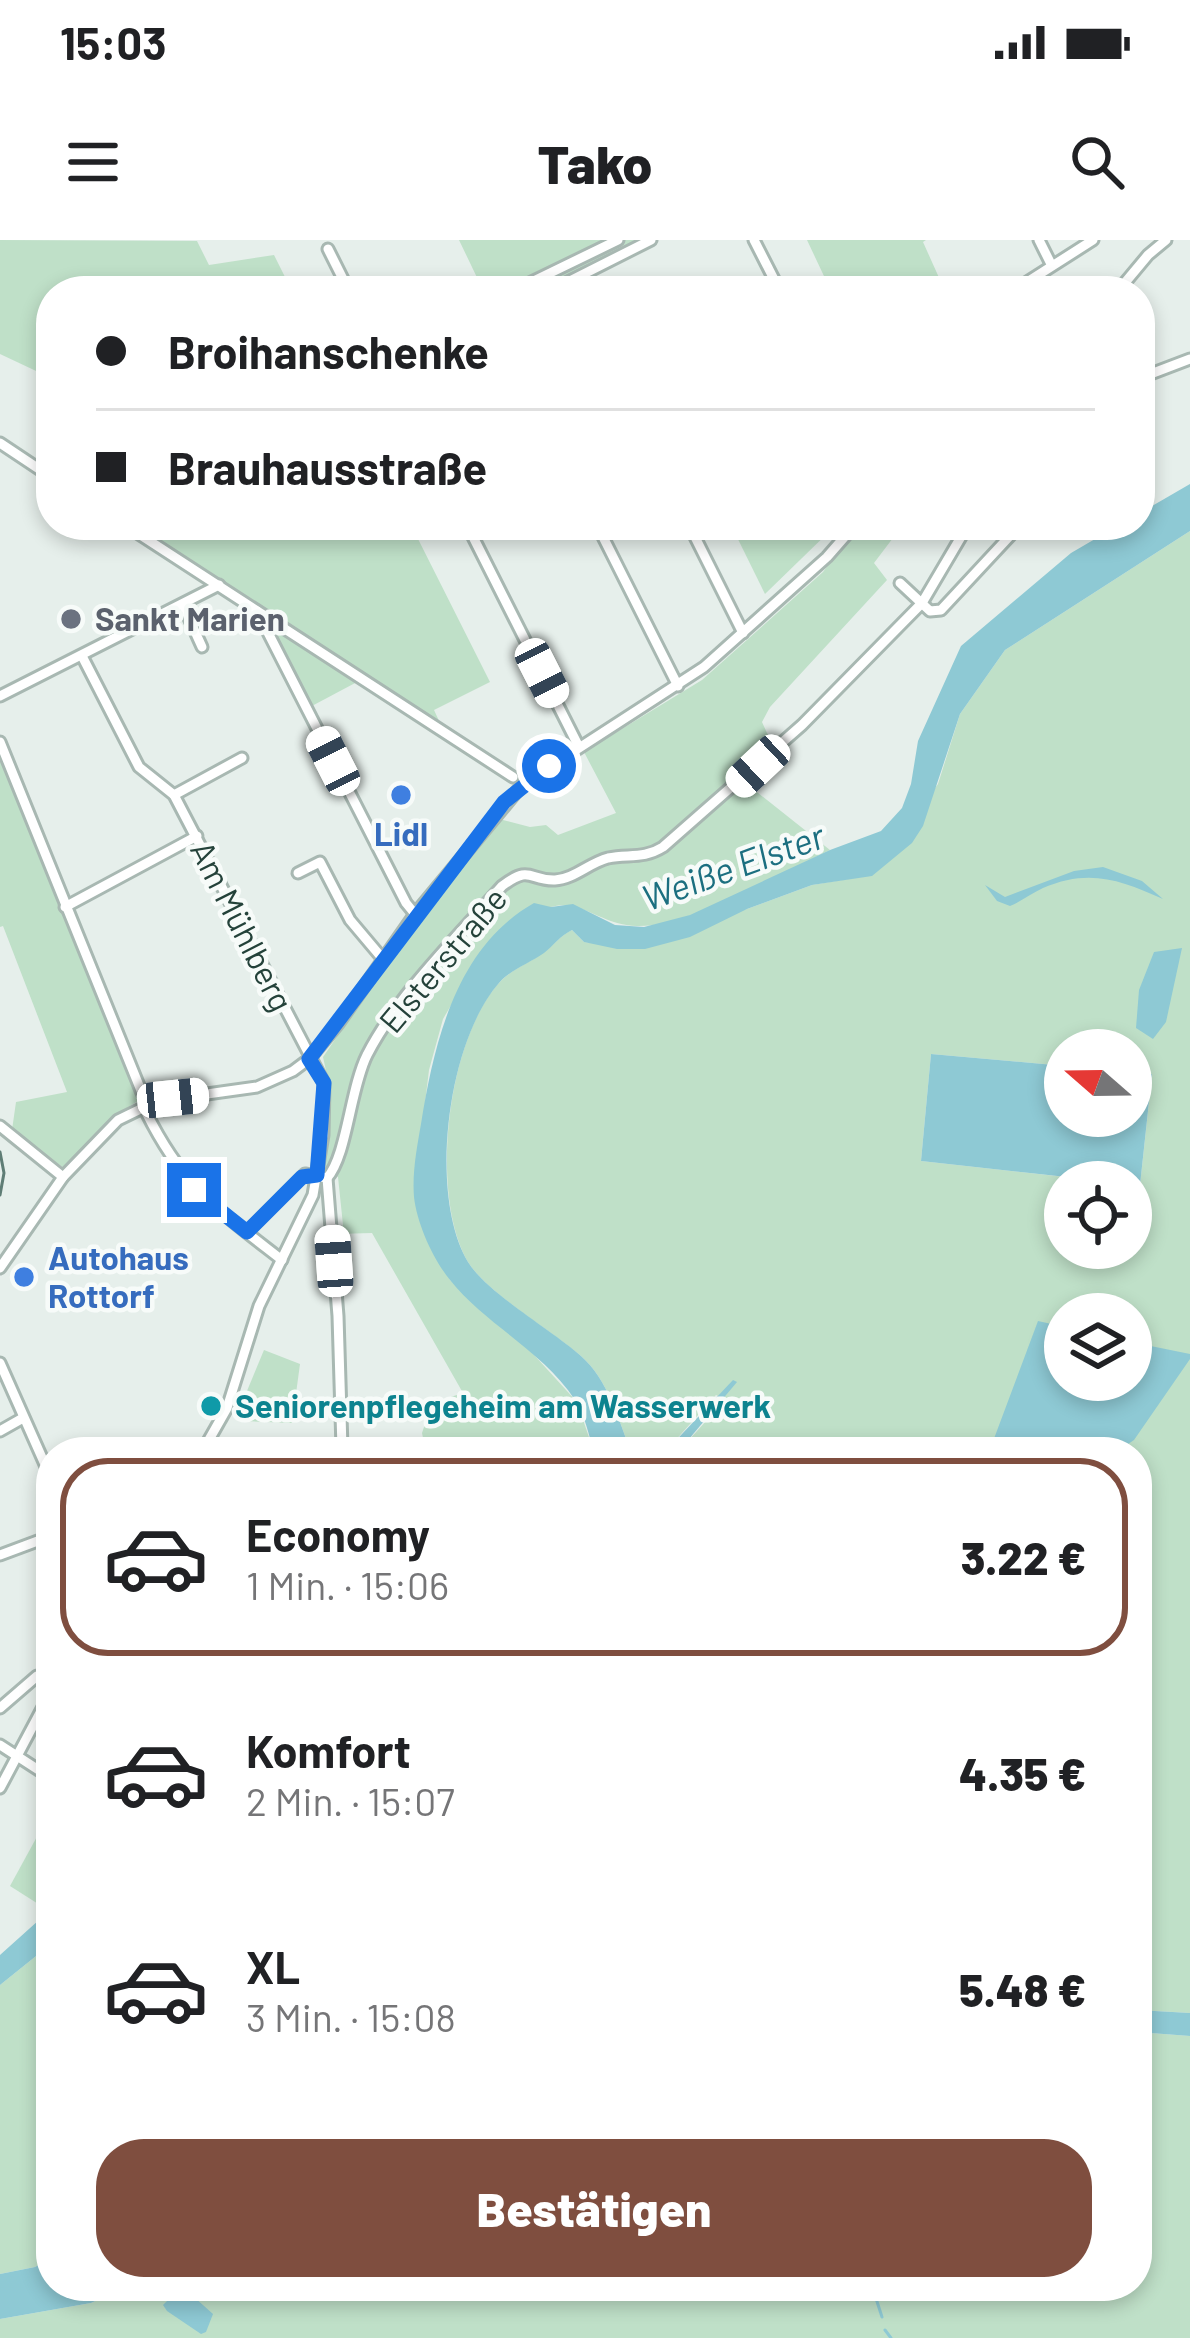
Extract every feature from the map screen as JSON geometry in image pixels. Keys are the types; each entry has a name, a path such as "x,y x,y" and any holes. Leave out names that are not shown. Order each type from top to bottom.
{"street":[{"path":"543,276 618,240"},
{"path":"587,276 651,240"},
{"path":"754,240 772,276"},
{"path":"1039,240 1051,263"},
{"path":"1033,276 1093,240"},
{"path":"1141,240 1148,255"},
{"path":"1130,276 1166,240"},
{"path":"328,249 342,276"},
{"path":"1155,372 1190,358"},
{"path":"0,443 36,467"},
{"path":"148,540 513,777"},
{"path":"475,540 579,747"},
{"path":"605,540 678,686"},
{"path":"696,540 743,633"},
{"path":"0,1268 64,1177 110,1127 145,1105 257,1088 309,1059 504,802 533,776 678,686 743,633 842,540"},
{"name":"Elsterstraße","path":"322,1177 341,1150 352,1091 377,1036 502,886 525,874 559,880 592,863 613,857 639,858 664,848 802,725 922,603 959,540"},
{"path":"900,583 930,610 940,610 1006,540"},
{"path":"0,696 219,585"},
{"path":"183,605 202,647"},
{"path":"256,610 415,914"},
{"name":"Am Mühlberg","path":"82,656 139,767 174,795 324,1083 322,1177"},
{"path":"0,742 142,1093"},
{"path":"174,795 242,758"},
{"path":"65,907 197,836"},
{"path":"298,873 320,862 350,920 382,958"},
{"path":"146,1112 194,1190 282,1260"},
{"path":"0,1126 64,1177"},
{"path":"247,1232 302,1177 322,1177"},
{"path":"211,1437 227,1408 259,1306 322,1177"},
{"path":"322,1177 338,1316 342,1437"},
{"path":"0,1363 36,1446"},
{"path":"0,1431 23,1418"},
{"path":"0,1555 36,1542"},
{"path":"0,1708 36,1677"},
{"path":"0,1788 36,1719"},
{"path":"0,1745 36,1767"}],"green space":[{"path":"0,240 197,241 209,265 274,255 284,276 36,276 36,371 0,354"},
{"path":"459,240 612,240 534,276 476,276"},
{"path":"621,240 647,240 576,276 545,276"},
{"path":"807,240 926,240 938,276 824,276"},
{"path":"1190,531 1190,2013 1152,2011 1152,1437 692,1437 725,1400 716,1395 678,1437 625,1437 611,1400 590,1366 477,1274 456,1233 447,1159 456,1079 481,1009 504,978 572,930 584,942 593,943 747,909 812,885 872,875 938,784 960,714 1005,650","holes":["1044,1029 1152,1029 1152,1137 1145,1137 1143,1161 1152,1161 1152,1269 1044,1269 1044,1175 921,1161 931,1054 1044,1064"]},
{"path":"158,540 419,540 490,682 434,710 440,723"},
{"path":"738,540 821,540 765,594"},
{"path":"846,540 891,540 874,563 887,580 770,707 762,722 772,744 748,785 830,850 710,908 660,924 626,925 572,906 551,907 481,954 443,1019 429,1070 414,1195 450,1280 525,1345 577,1402 589,1437 423,1437 432,1403 463,1393 372,1233 337,1234 343,1225 338,1177 325,1169 330,1089 323,1057 400,945 499,819 530,827 546,825 558,835 616,813 584,752 702,680 823,572"},
{"path":"272,628 357,682 310,707"},
{"path":"0,758 138,1101 114,1116 65,1169 12,1130 16,1102 67,1092 0,927"},
{"path":"264,1350 300,1364 292,1423 244,1421 242,1403"},
{"path":"36,1838 36,1903 10,1886"},
{"path":"36,1956 36,2266 0,2274 0,1985"},
{"path":"1152,2033 1190,2036 1190,2338 0,2338 0,2319 91,2303 1152,2301"}],"water":[{"path":"1190,484 1190,531 1005,650 960,714 923,826 912,843 872,876 812,885 690,937 645,949 584,942 572,930 504,978 481,1009 456,1080 449,1120 449,1198 456,1233 477,1274 581,1356 598,1376 625,1437 589,1437 575,1400 562,1383 450,1280 418,1218 414,1179 426,1093 442,1030 467,971 507,922 534,903 573,904 615,925 644,927 690,915 881,831 902,808 918,741 961,646 1071,553 1093,540 1155,540 1155,504"},
{"path":"1103,867 1142,881 1163,899 1119,882 1090,878 1060,882 1010,906 997,901 985,885 1005,897 1074,871"},
{"path":"1182,948 1166,1022 1153,1039 1152,1029 1136,1028 1139,990 1154,952"},
{"path":"931,1054 1044,1064 1044,1137 1145,1137 1143,1161 1044,1161 1044,1174 921,1161"},
{"path":"1038,1321 1044,1322 1044,1401 1152,1401 1152,1346 1190,1354 1136,1437 995,1437"},
{"path":"733,1380 737,1382 691,1437 679,1437"},
{"path":"36,1923 36,1956 0,1985 0,1955"},
{"path":"1152,2011 1190,2013 1190,2036 1152,2033"},
{"path":"35,2267 36,2301 95,2301 0,2319 0,2274"},
{"path":"198,2301 213,2314 201,2334 163,2305"}],"waterway":[{"path":"877,2301 882,2317"},
{"path":"885,2330 891,2338"}],"tram line":[{"path":"0,1152 4,1173 0,1195"}],"place":[{"name":"Sankt Marien","path":"71,619"},
{"name":"Lidl","path":"401,795"},
{"name":"Autohaus Rottorf","path":"24,1277"},
{"name":"Seniorenpflegeheim am Wasserwerk","path":"211,1406"}],"route":[{"path":"194,1190 247,1232 305,1174 317,1175 324,1083 309,1059 504,802 549,766"}],"water label":[{"name":"Weiße Elster","path":"733,867"}]}
